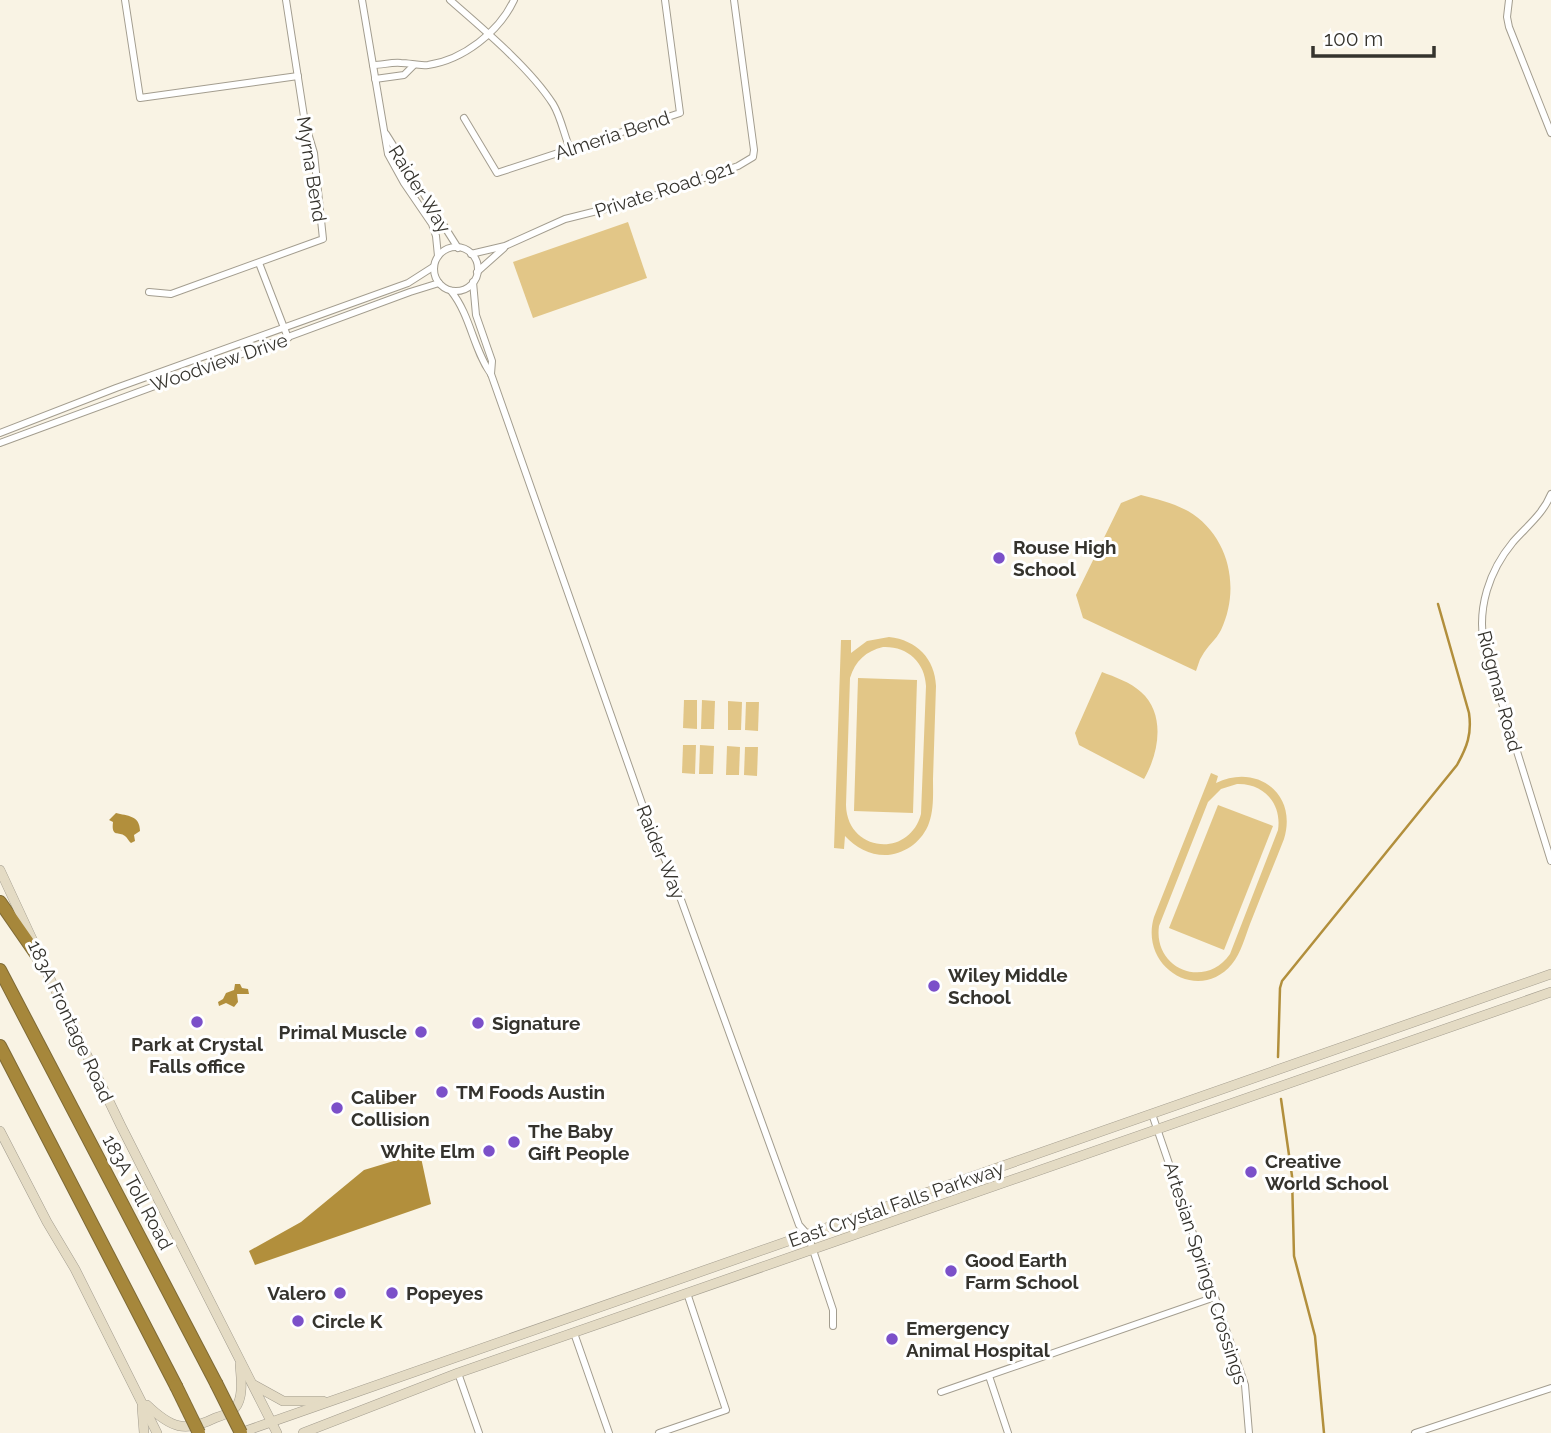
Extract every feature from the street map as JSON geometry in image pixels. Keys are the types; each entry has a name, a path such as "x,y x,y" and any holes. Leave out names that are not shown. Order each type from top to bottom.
{"highway":[{"path":"0,902 43,964"},
{"name":"183A Toll Road","path":"0,970 240,1433"},
{"path":"0,1046 198,1433"}],"main road":[{"name":"183A Frontage Road","path":"0,870 97,1079 277,1433"},
{"name":"East Crystal Falls Parkway","path":"240,1433 1551,974"},
{"name":"East Crystal Falls Parkway","path":"303,1433 320,1429 458,1373 1551,992"},
{"path":"1324,1054 1333,1068"},
{"path":"0,1131 47,1222 75,1269 157,1433"},
{"path":"984,1174 989,1189"},
{"path":"682,1279 687,1293"},
{"path":"568,1318 574,1333"},
{"path":"141,1399 160,1418 176,1426 189,1427 212,1420 234,1409 239,1399 240,1360"},
{"path":"253,1385 283,1401 335,1401"},
{"path":"141,1399 144,1433"}],"street":[{"path":"125,0 140,98 298,76"},
{"name":"Myrna Bend","path":"149,292 171,294 323,239 314,153 305,123 286,0"},
{"name":"Raider Way","path":"362,0 388,154 432,224 438,256"},
{"path":"450,0 489,34 536,83 554,106 570,149"},
{"path":"373,65 432,64 460,55 489,34 508,13 514,0"},
{"name":"Almeria Bend","path":"464,117 497,173 680,113 664,0"},
{"name":"Private Road 921","path":"471,254 505,246 565,219 645,199 738,166 753,157 734,0"},
{"path":"1509,0 1509,27 1551,133"},
{"path":"375,79 404,75 413,66"},
{"name":"Raider Way","path":"382,129 458,248"},
{"name":"Private Road 921","path":"477,271 505,246"},
{"path":"451,248 471,254 475,259 477,271 473,282 465,289 451,291 439,284 433,267 438,256 451,248"},
{"path":"259,263 288,338"},
{"name":"Woodview Drive","path":"0,433 408,283 433,267"},
{"name":"Raider Way","path":"473,282 476,315 492,361 491,374"},
{"name":"Woodview Drive","path":"0,443 410,292 439,284"},
{"name":"Raider Way","path":"451,291 466,314 484,364 491,374 652,832 671,872 799,1225 808,1235 833,1310 833,1326"},
{"name":"Ridgmar Road","path":"1551,494 1542,511 1514,541 1500,563 1486,593 1481,619 1484,645 1551,861"},
{"name":"Artesian Springs Crossings","path":"1152,1114 1245,1385 1249,1433"},
{"path":"659,1433 726,1410 687,1293"},
{"path":"942,1392 1215,1297"},
{"path":"574,1333 609,1433"},
{"path":"458,1373 479,1433"},
{"path":"989,1376 1008,1433"},
{"path":"1415,1433 1551,1388"}],"shaded area":[{"path":"628,222 647,278 533,318 513,262"},
{"path":"1141,495 1177,506 1202,521 1222,548 1227,564 1230,597 1227,614 1221,630 1204,652 1196,671 1083,618 1076,595 1121,503"},
{"path":"889,637 916,647 928,659 936,686 931,818 923,835 913,845 902,852 888,855 864,850 845,836 844,849 834,848 841,640 851,640 851,653 867,641","holes":["883,647 892,647 913,657 925,677 921,814 914,828 904,838 879,844 856,833 849,821 846,805 850,678 858,662 866,654"]},
{"path":"1102,672 1137,688 1154,711 1158,734 1153,758 1144,779 1079,745 1075,733"},
{"path":"858,678 917,680 913,813 854,811"},
{"path":"684,700 697,700 697,729 683,728"},
{"path":"702,700 715,701 714,729 701,729"},
{"path":"728,701 742,702 741,730 728,730"},
{"path":"746,702 759,702 758,731 745,730"},
{"path":"683,745 696,745 695,774 682,773"},
{"path":"700,745 714,746 713,774 699,774"},
{"path":"727,746 740,747 739,775 726,775"},
{"path":"745,747 758,747 757,776 744,775"},
{"path":"1211,773 1218,776 1216,783 1245,777 1270,786 1285,808 1287,823 1284,839 1232,964 1219,976 1204,981 1189,980 1175,974 1163,964 1155,951 1152,935 1154,917","holes":["1237,784 1263,791 1274,804 1278,830 1230,954 1220,965 1208,971 1183,970 1164,954 1159,941 1159,926 1208,802 1221,789"]},
{"path":"1218,805 1273,826 1224,950 1169,928"},
{"path":"116,813 132,817 138,822 140,831 134,835 135,841 131,843 125,836 114,832 113,822 109,820"},
{"path":"235,984 248,989 249,994 237,994 238,1002 234,1007 226,1003 219,1006 218,1002 226,993 234,990"},
{"path":"420,1153 431,1204 255,1265 249,1251 301,1222 364,1170"}],"waterway":[{"path":"1278,1057 1282,981 1457,765 1466,746 1470,727 1469,713 1438,604"},
{"path":"1281,1099 1292,1176 1294,1256 1315,1336 1324,1433"}],"place":[{"name":"Rouse High School","path":"999,558"},
{"name":"Wiley Middle School","path":"934,986"},
{"name":"Park at Crystal Falls office","path":"197,1022"},
{"name":"Signature","path":"478,1023"},
{"name":"Primal Muscle","path":"421,1032"},
{"name":"TM Foods Austin","path":"442,1092"},
{"name":"Caliber Collision","path":"337,1108"},
{"name":"The Baby Gift People","path":"514,1142"},
{"name":"White Elm","path":"489,1151"},
{"name":"Creative World School","path":"1251,1172"},
{"name":"Good Earth Farm School","path":"951,1271"},
{"name":"Valero","path":"340,1293"},
{"name":"Popeyes","path":"392,1293"},
{"name":"Circle K","path":"298,1321"},
{"name":"Emergency Animal Hospital","path":"892,1339"}]}
